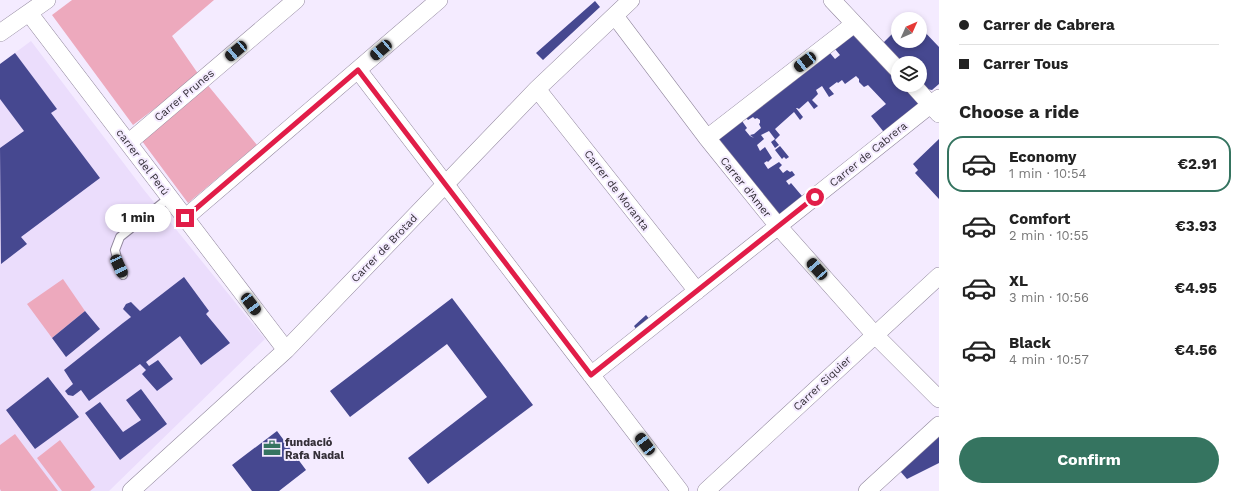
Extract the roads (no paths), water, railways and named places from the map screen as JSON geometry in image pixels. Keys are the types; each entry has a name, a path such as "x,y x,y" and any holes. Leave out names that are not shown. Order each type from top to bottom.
{"street":[{"path":"0,33 47,0"},
{"name":"Carrer Prunes","path":"128,143 296,0"},
{"path":"185,218 439,0"},
{"name":"Carrer de Brotad","path":"131,491 286,350 537,89 631,0"},
{"path":"832,0 891,63"},
{"name":"carrer del Perú","path":"29,13 286,350"},
{"name":"Carrer d'Amer","path":"615,16 707,138 778,226 875,335 939,400"},
{"path":"707,138 854,24"},
{"path":"358,70 680,491"},
{"name":"Carrer de Moranta","path":"537,89 697,291"},
{"path":"920,92 936,105"},
{"name":"Carrer de Cabrera","path":"591,375 778,226 936,105"},
{"name":"Carrer Siquier","path":"706,491 939,276"},
{"path":"868,491 939,425"}],"lane":[{"path":"123,275 115,250 120,237 170,197"}],"place":[{"name":"fundació Rafa Nadal","path":"272,448"}]}
